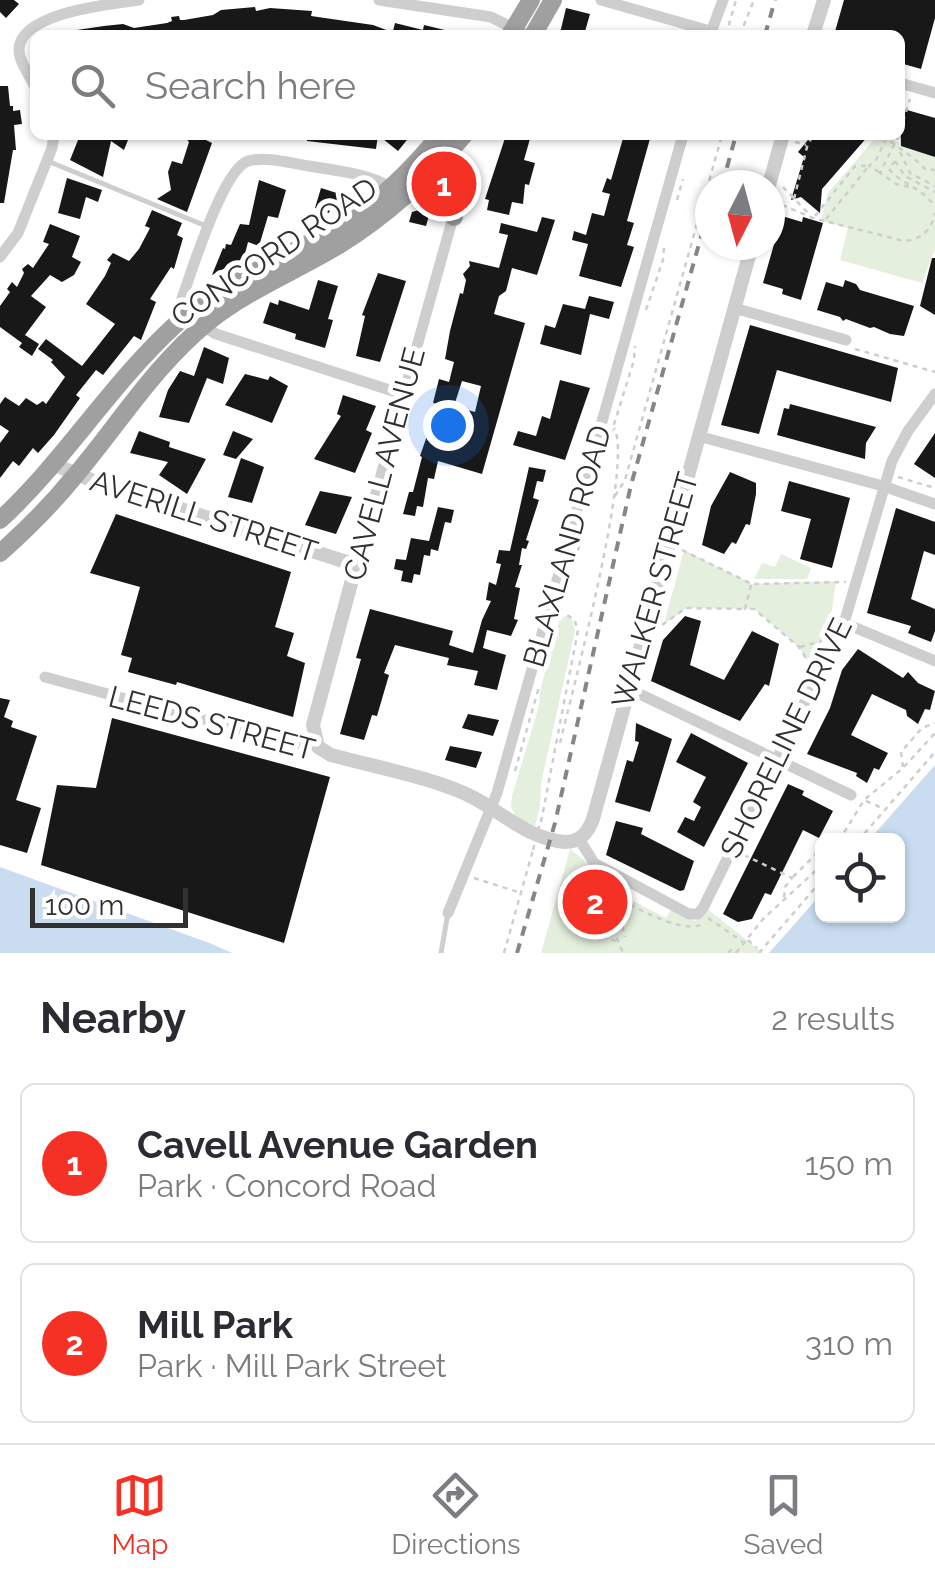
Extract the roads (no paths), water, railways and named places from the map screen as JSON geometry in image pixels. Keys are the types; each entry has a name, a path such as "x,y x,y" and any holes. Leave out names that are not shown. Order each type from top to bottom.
{"highway":[{"path":"522,30 530,0"},
{"path":"524,30 553,0"},
{"name":"CONCORD ROAD","path":"0,520 181,320 232,284 348,221 392,187 435,140"},
{"name":"CONCORD ROAD","path":"0,553 76,475 158,369 204,326 264,285 337,246 412,193 460,140"},
{"path":"412,193 436,198 454,217"},
{"path":"181,320 182,298"}],"street":[{"path":"32,30 67,11 139,0"},
{"path":"379,0 491,17 515,30"},
{"path":"601,0 700,30"},
{"path":"711,30 723,0"},
{"path":"815,30 824,0"},
{"path":"30,31 19,51 30,76"},
{"path":"905,84 935,93"},
{"path":"0,257 18,234 53,140"},
{"name":"BLAXLAND ROAD","path":"448,912 491,810 682,140"},
{"path":"780,170 788,140"},
{"path":"182,298 230,176 244,162 268,160 360,174 392,187"},
{"name":"CAVELL AVENUE","path":"316,744 313,725 462,186"},
{"name":"WALKER STREET","path":"579,839 593,819 748,260"},
{"path":"734,308 846,340"},
{"path":"204,326 216,334 402,394"},
{"name":"SHORELINE DRIVE","path":"579,839 592,861 678,909 707,917 733,849 844,623 886,479 908,431 935,394"},
{"path":"698,436 886,479 935,504"},
{"name":"AVERILL STREET","path":"53,464 76,475 356,565"},
{"path":"844,623 935,661"},
{"name":"LEEDS STREET","path":"44,677 289,743 316,744 331,755 468,795 491,810"},
{"path":"627,688 851,795"},
{"path":"491,810 519,828 543,837 565,842 579,839"}],"lane":[{"path":"47,161 209,228"},
{"name":"BLAXLAND ROAD","path":"441,953 448,912"}],"water":[{"path":"935,765 935,953 769,953 815,901 815,923 905,923 905,833 875,833"},
{"path":"0,867 212,944 232,953 0,953"}],"railway":[{"path":"766,30 775,0"},
{"path":"726,170 735,140"},
{"path":"517,953 555,823 631,485 695,258"}],"place":[{"name":"Cavell Avenue Garden","path":"444,184"},
{"name":"Mill Park","path":"595,902"}]}
